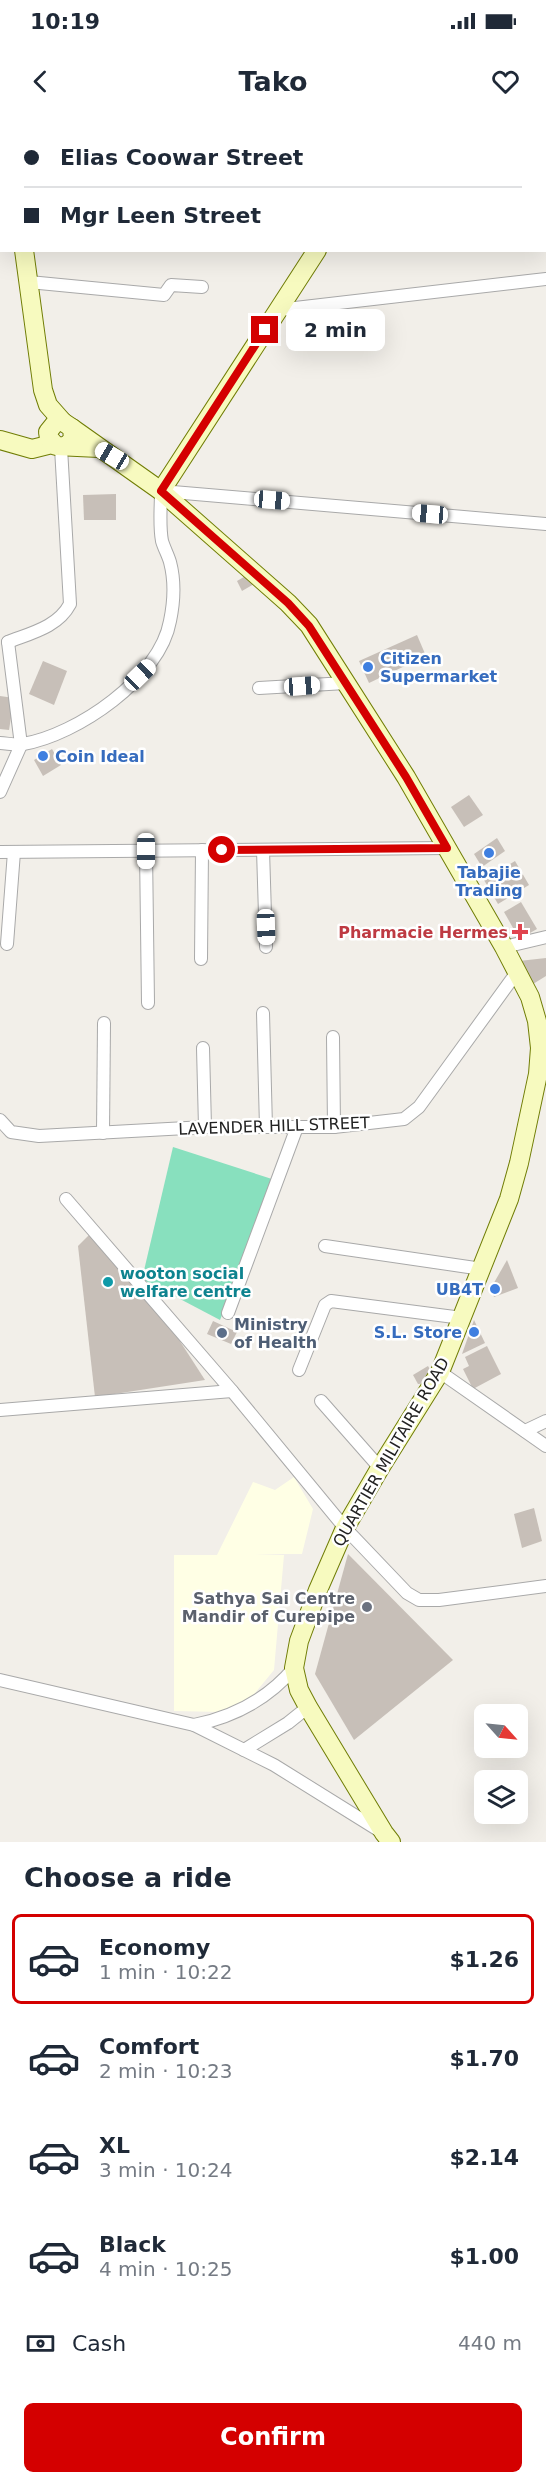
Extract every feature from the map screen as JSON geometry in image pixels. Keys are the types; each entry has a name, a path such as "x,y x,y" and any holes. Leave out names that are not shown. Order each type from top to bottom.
{"main road":[{"name":"QUARTIER MILITAIRE ROAD","path":"24,252 43,390 48,405 67,425 126,464 161,491 288,603 309,626 406,777 447,848 504,947 530,997 537,1021 540,1048 538,1074 509,1199 440,1372 345,1528 299,1641 294,1668 299,1690 308,1707 387,1838"},
{"path":"161,491 316,252"},
{"path":"60,446 48,432 56,422 67,425"},
{"name":"QUARTIER MILITAIRE ROAD","path":"0,440 32,449 60,446 99,448"}],"street":[{"path":"278,310 546,279"},
{"path":"29,282 164,295 171,285 202,287"},
{"path":"0,792 21,745 4,642 54,623 65,614 70,604 60,446"},
{"path":"0,743 21,745 59,733 81,721 130,685 150,666 163,645 170,622 174,583 162,542 161,491 546,524"},
{"path":"259,688 345,683"},
{"path":"0,852 447,848"},
{"path":"201,959 202,850"},
{"path":"263,850 266,947"},
{"path":"146,851 148,1003"},
{"path":"7,944 14,852"},
{"path":"504,947 546,937"},
{"name":"LAVENDER HILL STREET","path":"0,1120 11,1132 21,1135 205,1127 333,1127 404,1119 420,1107 517,972"},
{"path":"263,1013 266,1127"},
{"path":"104,1023 104,1133"},
{"path":"333,1037 333,1127"},
{"path":"203,1048 205,1127"},
{"path":"228,1313 297,1127"},
{"path":"66,1198 232,1391 345,1528 407,1593 419,1600 546,1586"},
{"path":"325,1246 482,1269"},
{"path":"299,1370 325,1305 331,1301 462,1318"},
{"path":"440,1372 546,1446"},
{"path":"0,1410 232,1391"},
{"path":"321,1401 380,1468"},
{"path":"525,1431 546,1421"},
{"path":"194,1725 236,1714 280,1684 294,1668"},
{"path":"0,1680 194,1725 274,1765 387,1838"},
{"path":"244,1750 308,1707"}],"shaded area":[{"path":"294,1477 313,1509 302,1554 254,1554 284,1555 274,1670 251,1698 222,1712 174,1711 174,1555 217,1555 253,1482 275,1490"}],"green space":[{"path":"173,1147 275,1180 220,1320 142,1279"}],"building":[{"path":"116,494 116,520 84,520 83,495"},
{"path":"249,574 254,584 242,591 237,581"},
{"path":"417,635 426,656 369,683 359,661"},
{"path":"43,661 67,671 54,705 29,694"},
{"path":"0,696 14,698 9,730 0,729"},
{"path":"52,749 61,765 43,776 34,760"},
{"path":"469,795 483,815 464,827 451,807"},
{"name":"Tabajie Trading","path":"497,838 505,851 482,867 474,854"},
{"path":"515,861 529,885 498,904 484,880"},
{"path":"521,902 537,929 523,937 517,935 504,912"},
{"path":"546,958 546,976 533,984 519,961"},
{"name":"wooton social welfare centre","path":"92,1232 165,1318 205,1380 95,1397 78,1246"},
{"path":"507,1260 518,1288 494,1297 491,1288"},
{"name":"S.L. Store","path":"474,1320 485,1343 462,1354"},
{"name":"Ministry of Health","path":"213,1321 237,1332 231,1344 207,1334"},
{"path":"487,1346 501,1374 473,1389 463,1369 469,1366 465,1357"},
{"path":"428,1366 432,1373 429,1383 418,1384 413,1375"},
{"path":"534,1508 542,1541 522,1548 514,1514"},
{"name":"Sathya Sai Centre Mandir of Curepipe","path":"348,1554 453,1660 354,1740 315,1674"}],"place":[{"name":"Citizen Supermarket","path":"368,667"},
{"name":"Coin Ideal","path":"43,756"},
{"name":"Tabajie Trading","path":"489,853"},
{"name":"Pharmacie Hermes","path":"520,932"},
{"name":"wooton social welfare centre","path":"108,1282"},
{"name":"UB4T","path":"495,1289"},
{"name":"S.L. Store","path":"474,1332"},
{"name":"Ministry of Health","path":"222,1333"},
{"name":"Sathya Sai Centre Mandir of Curepipe","path":"367,1607"}],"route":[{"path":"222,850 447,848 406,777 309,626 288,603 161,491 265,330"}]}
